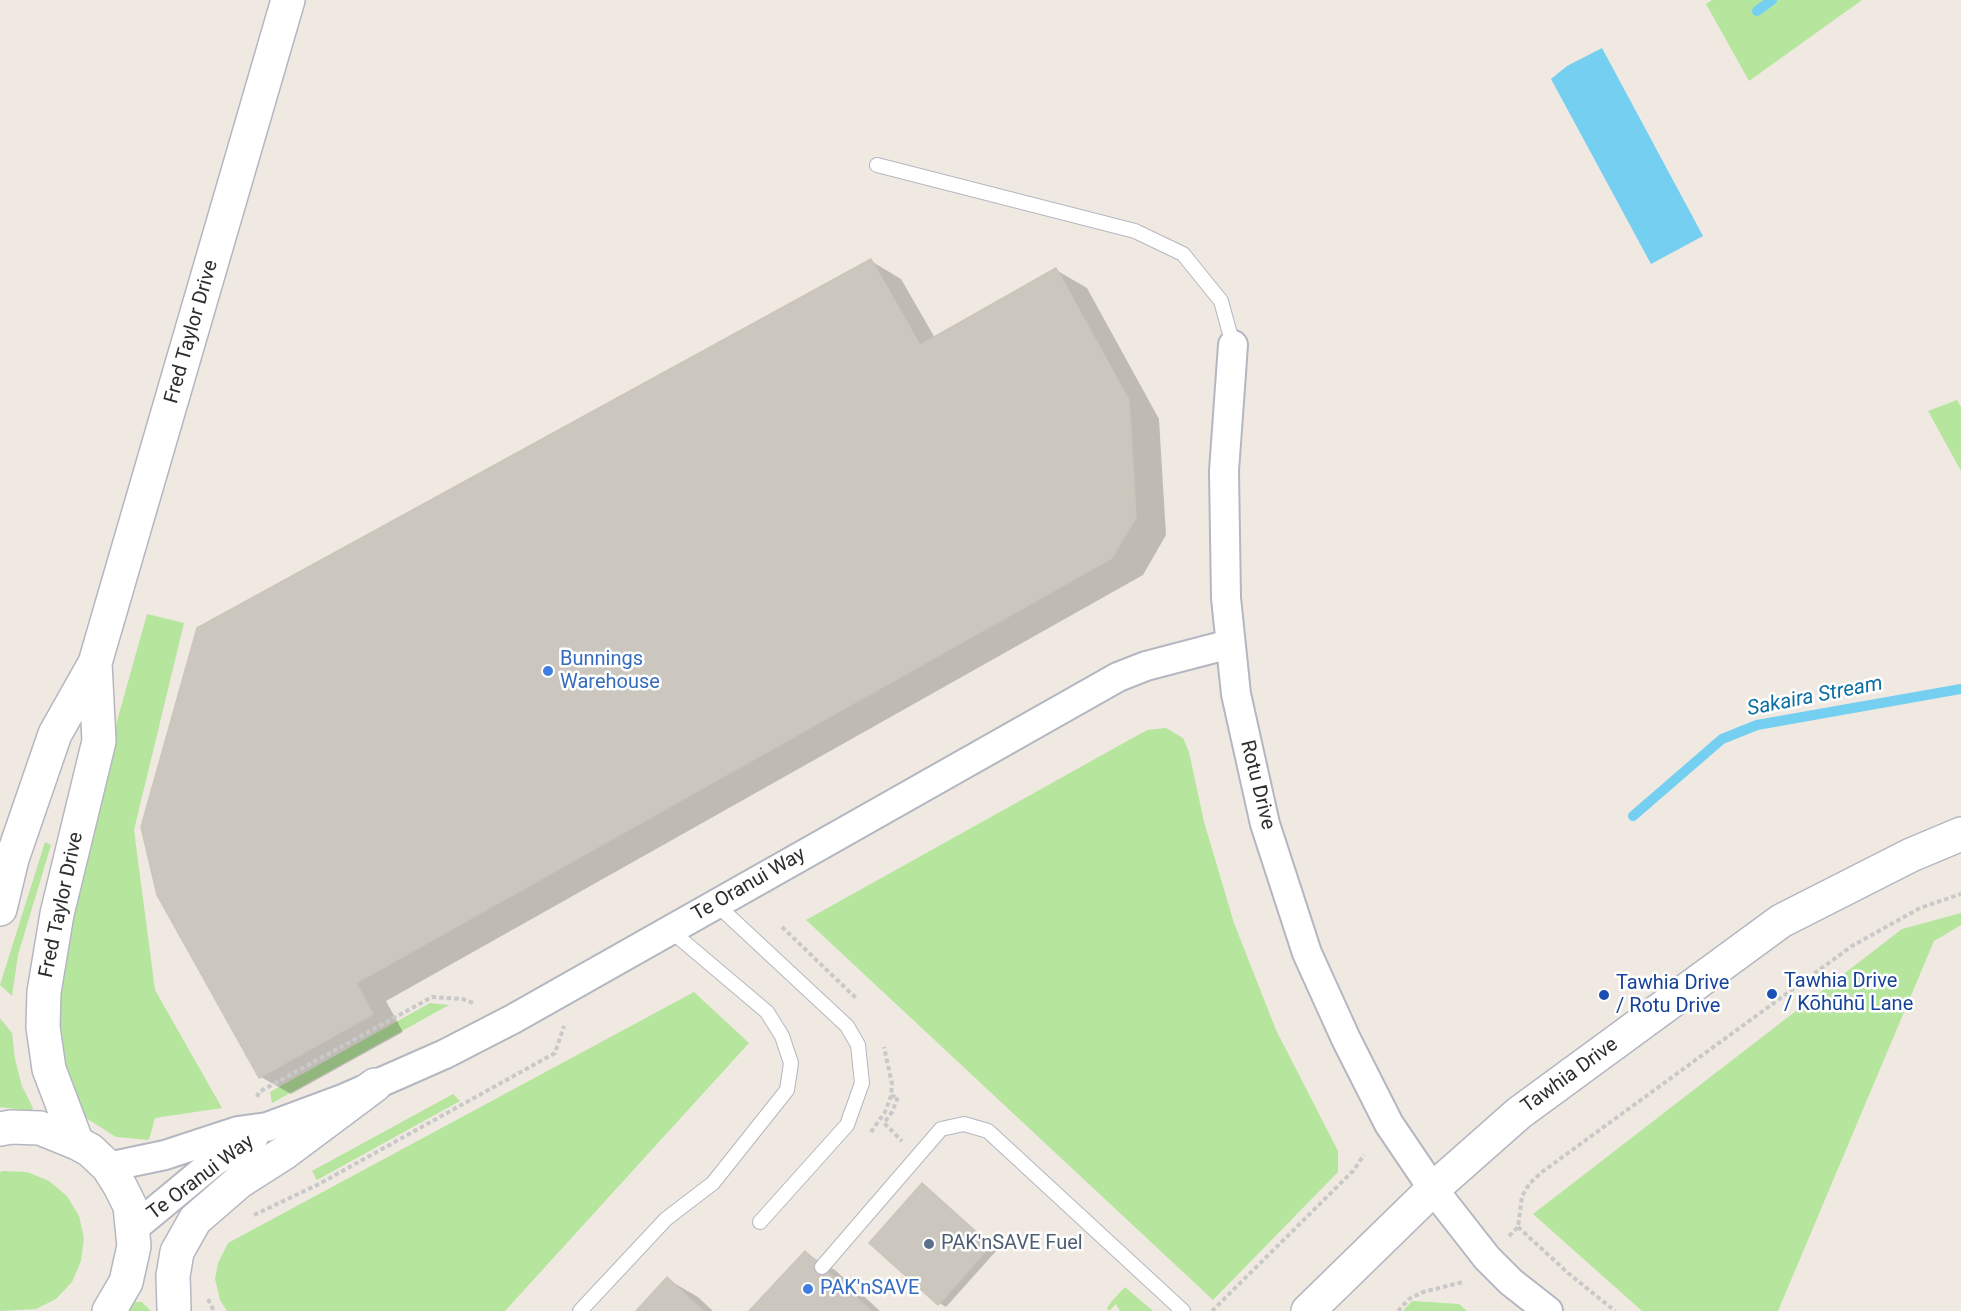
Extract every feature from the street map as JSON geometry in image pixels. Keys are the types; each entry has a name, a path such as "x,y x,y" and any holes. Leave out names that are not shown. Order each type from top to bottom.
{"main road":[{"name":"Fred Taylor Drive","path":"0,909 12,859 55,734 95,663 288,0"},
{"name":"Fred Taylor Drive","path":"77,1143 48,1069 43,1027 44,992 57,914 99,741 95,663"},
{"name":"Tawhia Drive","path":"1308,1311 1433,1188 1519,1113 1781,921 1911,855 1961,834"},
{"path":"175,1309 173,1276 177,1252 195,1220 240,1181 284,1153 375,1085"},
{"path":"0,1129 40,1128 90,1150 108,1167 130,1206 134,1228 132,1264 123,1290 110,1311"},
{"path":"132,1264 175,1309"}],"street":[{"name":"Rotu Drive","path":"1233,345 1224,471 1226,598 1236,694 1265,824 1307,953 1346,1039 1389,1124 1433,1188 1487,1258 1511,1282 1548,1311"},
{"name":"Te Oranui Way","path":"108,1167 165,1155 238,1131 267,1127 375,1085 513,1019 1118,677 1146,666 1230,644"},
{"name":"Te Oranui Way","path":"134,1228 178,1189 267,1127"}],"lane":[{"path":"877,165 1135,231 1183,254 1221,300 1233,345"},
{"path":"716,903 847,1026 858,1045 862,1083 847,1125 760,1222"},
{"path":"580,1311 666,1219 713,1183 787,1090 791,1063 783,1036 767,1012 670,930"},
{"path":"822,1266 941,1129 964,1124 988,1131 1183,1311"}],"path":[{"path":"1509,1236 1518,1227 1522,1196 1530,1183 1542,1172 1852,945 1920,908 1961,894"},
{"path":"259,1092 432,997"},
{"path":"246,1219 319,1184 555,1053"},
{"path":"884,1123 892,1112 898,1097 891,1096"},
{"path":"1212,1311 1353,1170 1364,1155"},
{"path":"1518,1227 1568,1274 1616,1311"},
{"path":"1398,1311 1409,1299 1423,1292 1463,1282"},
{"path":"205,1289 214,1311"}],"green space":[{"path":"1712,0 1862,0 1749,81 1706,4"},
{"path":"1957,400 1961,407 1961,471 1928,411"},
{"path":"147,614 184,623 134,830 155,990 222,1108 155,1118 149,1140 116,1137 86,1118 63,1072 56,984 89,821"},
{"path":"1166,728 1183,738 1189,752 1204,822 1234,923 1276,1030 1338,1151 1338,1172 1213,1300 806,920 1147,730"},
{"path":"45,842 51,845 18,955 12,996 0,985"},
{"path":"1961,913 1961,925 1934,941 1778,1311 1642,1311 1533,1214 1902,929"},
{"path":"694,992 749,1043 505,1311 227,1311 220,1300 215,1279 218,1263 228,1243"},
{"path":"430,1003 449,1005 272,1103 270,1092"},
{"path":"0,1018 12,1033 15,1059 22,1086 33,1108 31,1111 0,1107"},
{"path":"453,1094 460,1101 317,1180 312,1171"},
{"path":"0,1172 27,1172 49,1181 67,1196 79,1216 84,1238 81,1261 72,1282 56,1299 36,1309 0,1311"},
{"path":"1125,1287 1153,1311 1120,1311 1116,1304 1109,1311 1107,1308"},
{"path":"1412,1301 1459,1304 1467,1311 1403,1311"},
{"path":"135,1302 142,1302 151,1311 125,1311"}],"water":[{"path":"1602,48 1703,236 1651,264 1551,79 1567,66"}],"building":[{"name":"Bunnings Warehouse","path":"871,259 920,345 1056,268 1129,400 1136,517 1112,558 356,983 373,1014 259,1078 157,895 141,827 197,628"},
{"path":"922,1183 991,1245 938,1305 869,1243"},
{"name":"PAK'nSAVE","path":"805,1251 871,1311 749,1311"},
{"path":"667,1277 703,1311 636,1311"}],"waterway":[{"path":"1757,11 1772,0"},
{"name":"Sakaira Stream","path":"1633,816 1722,739 1757,725 1961,689"}],"place":[{"name":"Bunnings Warehouse","path":"548,671"},
{"name":"Tawhia Drive / Kōhūhū Lane","path":"1772,994"},
{"name":"Tawhia Drive / Rotu Drive","path":"1604,995"},
{"name":"PAK'nSAVE Fuel","path":"929,1244"},
{"name":"PAK'nSAVE","path":"808,1289"}]}
